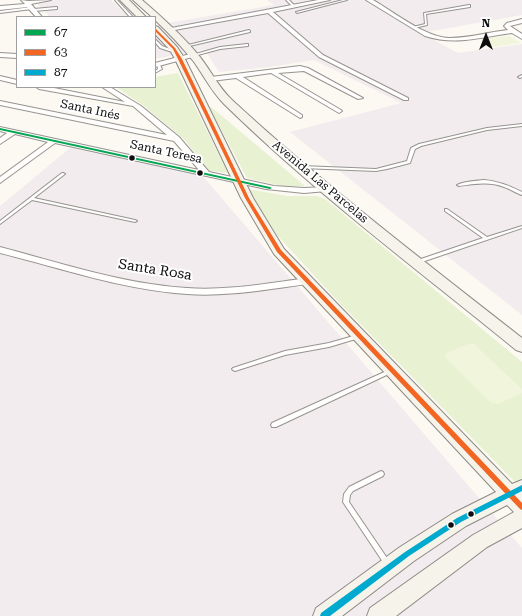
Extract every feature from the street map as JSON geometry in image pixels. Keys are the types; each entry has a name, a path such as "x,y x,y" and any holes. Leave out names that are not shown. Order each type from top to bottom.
{"street":[{"path":"10,0 15,7"},
{"path":"0,8 29,5 48,0"},
{"path":"124,0 141,16"},
{"name":"Avenida Las Parcelas","path":"137,0 155,16"},
{"path":"169,29 327,0"},
{"path":"368,0 432,37 451,40 465,40 497,32 512,31"},
{"path":"29,5 38,16"},
{"path":"268,10 321,56 406,99"},
{"name":"Avenida Las Parcelas","path":"156,17 189,50 225,99 300,167 522,346"},
{"path":"522,21 508,25 507,27 522,37"},
{"path":"156,30 178,55 256,215 279,251 393,370 518,496 459,520 390,567 324,616"},
{"path":"156,65 189,50"},
{"path":"0,55 16,56"},
{"path":"211,79 300,68 306,69 360,98"},
{"path":"273,72 339,111"},
{"path":"237,76 300,116"},
{"path":"0,78 16,82"},
{"path":"44,88 139,107"},
{"path":"107,88 139,107 176,139 206,173"},
{"name":"Santa Inés","path":"0,103 176,139"},
{"name":"Santa Teresa","path":"0,130 291,191 308,192 327,189"},
{"path":"0,142 13,132"},
{"path":"0,181 53,140"},
{"name":"Santa Rosa","path":"0,250 146,285 188,291 227,291 308,281"},
{"path":"378,616 429,577 480,541 522,518"}],"lane":[{"path":"116,0 131,16"},
{"path":"287,0 294,6"},
{"path":"297,12 346,0"},
{"path":"0,12 29,5 56,8"},
{"path":"414,27 426,24 425,14 428,12 469,6"},
{"path":"189,50 249,31"},
{"path":"156,41 161,47 178,55"},
{"path":"189,50 247,45"},
{"path":"156,65 160,69 156,71"},
{"path":"300,167 376,170 387,168 409,162 413,148 420,145 487,129 522,125"},
{"path":"0,223 63,174"},
{"path":"459,185 482,181 493,182 505,184 522,194"},
{"path":"31,199 135,221"},
{"path":"446,210 487,239"},
{"path":"417,262 522,227"},
{"path":"235,369 285,353 329,345 360,336"},
{"path":"274,426 393,370"},
{"path":"381,474 351,488 347,494 346,502 390,567"}],"shaded area":[{"path":"34,0 111,0 128,16 49,16"},
{"path":"267,0 522,0 522,15 421,33 458,53 522,44 522,315 290,132 401,103 314,60 270,67 219,72 208,55 202,50 156,59 156,25 274,5"},
{"path":"70,148 201,174 522,548 522,616 0,616 0,206"}],"green space":[{"path":"509,36 521,43 492,47 481,39"},
{"path":"178,73 228,173 209,171 184,139 144,106 117,88 156,88 156,77"},
{"path":"208,105 305,186 282,186 247,178"},
{"path":"248,189 287,196 317,196 325,199 522,362 522,479 516,483 330,293 277,235"},
{"path":"468,344 474,344 522,389 522,393 498,404 491,403 445,357 446,353"}],"transit line":[{"name":"63","path":"156,30 174,49 180,59 247,198 279,251 522,507"},
{"name":"67","path":"0,129 270,188"},
{"name":"87","path":"324,616 407,554 459,520 522,488"}]}
